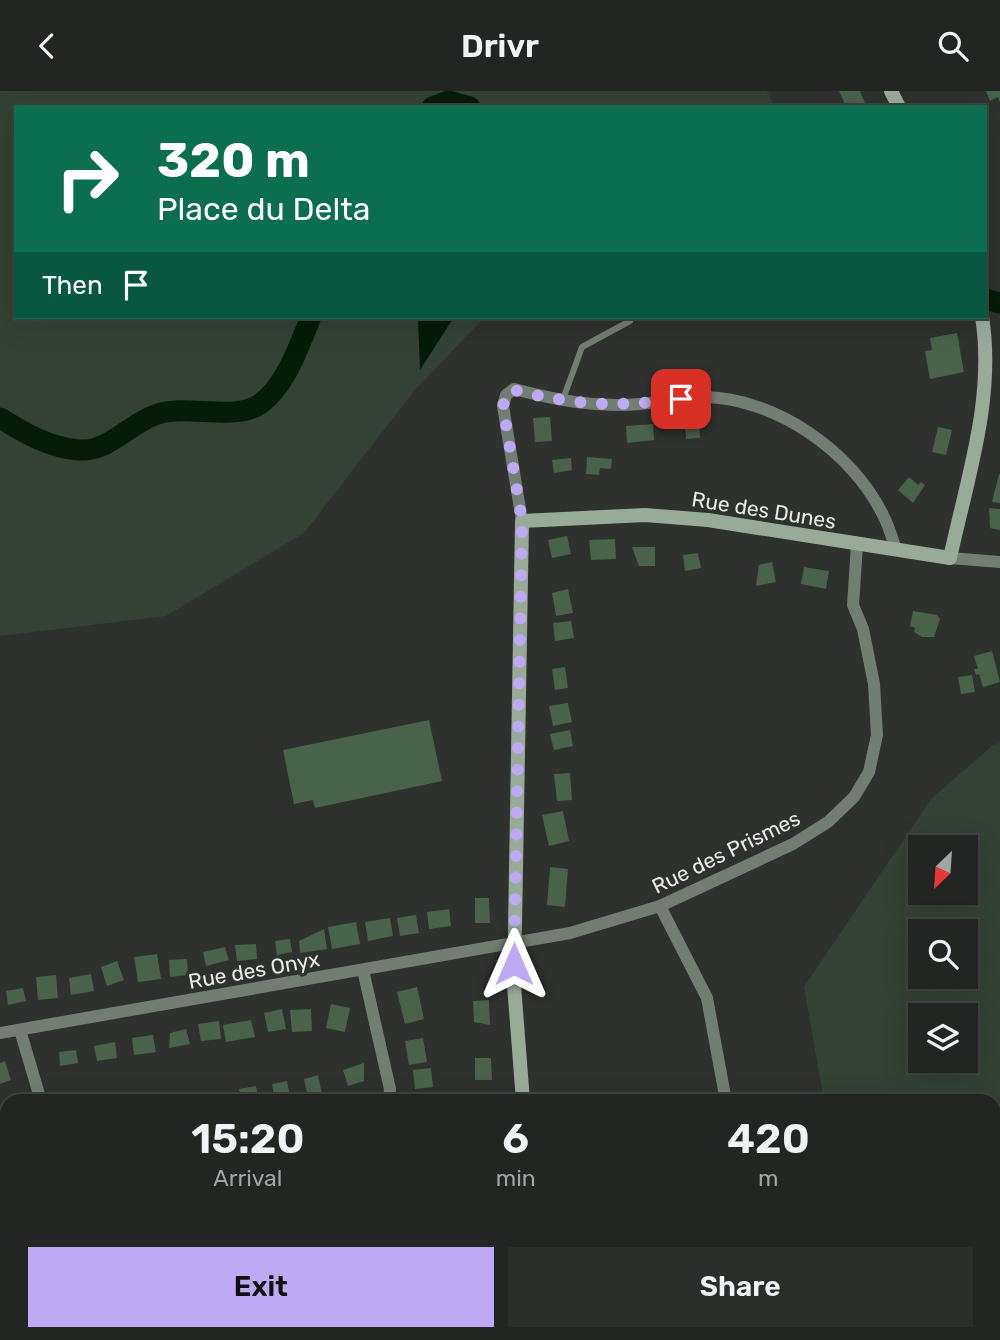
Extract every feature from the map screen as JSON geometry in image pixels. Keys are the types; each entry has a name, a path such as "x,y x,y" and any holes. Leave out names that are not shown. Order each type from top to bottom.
{"street":[{"path":"950,558 984,404 987,348 982,319"},
{"path":"522,1094 514,985 522,521 503,406 506,395 514,390 562,402 590,405 638,405 703,397 750,404 800,427 841,459 869,492 883,515 896,550"},
{"name":"Rue des Dunes","path":"522,521 645,515 708,520 857,545 1000,562"},
{"name":"Rue des Prismes","path":"514,943 580,931 660,906 793,844 828,822 854,797 869,772 877,735 874,684 863,629 853,605 857,545"},
{"path":"660,906 707,997 725,1094"},
{"name":"Rue des Onyx","path":"0,1033 514,943"},
{"path":"363,970 390,1094"},
{"path":"20,1030 39,1094"}],"lane":[{"path":"562,402 582,347 631,321"}],"shaded area":[{"path":"0,91 767,91 773,105 14,105 14,319 483,319 414,391 304,533 166,616 0,636"},
{"path":"453,319 420,370 418,321"},
{"path":"1000,743 1000,1094 823,1094 804,987 931,799 993,745"}],"building":[{"path":"839,91 860,91 865,103 854,105 845,104"},
{"path":"986,91 1000,91 1000,102 998,97 990,101"},
{"path":"957,333 964,372 930,379 925,351 932,350 930,338"},
{"path":"550,417 552,441 535,442 533,418"},
{"path":"699,423 700,438 686,439 685,424"},
{"path":"653,424 654,440 627,443 626,426"},
{"path":"938,427 952,430 946,455 932,452"},
{"path":"587,457 612,459 611,469 600,468 599,475 586,474"},
{"path":"571,458 572,470 554,473 552,460"},
{"path":"1000,474 1000,503 992,502"},
{"path":"909,477 918,485 921,482 925,485 913,503 898,490"},
{"path":"989,508 1000,509 1000,530 990,528"},
{"path":"567,536 571,554 552,558 548,540"},
{"path":"615,539 616,559 591,560 589,540"},
{"path":"632,547 655,547 655,566 639,566"},
{"path":"698,553 701,568 685,571 683,555"},
{"path":"772,562 776,582 756,586 759,565"},
{"path":"804,567 829,571 826,589 801,584"},
{"path":"568,589 573,613 556,616 552,593"},
{"path":"913,611 937,615 940,619 934,637 922,637 914,632 915,628 910,626"},
{"path":"571,621 574,638 555,641 553,623"},
{"path":"992,651 1000,682 983,687 979,674 976,675 974,669 978,669 974,656"},
{"path":"565,667 568,688 555,690 552,669"},
{"path":"972,675 975,692 961,694 958,677"},
{"path":"568,703 572,722 553,726 549,706"},
{"path":"429,720 442,781 315,808 313,800 294,804 283,750"},
{"path":"570,730 573,746 554,750 550,734"},
{"path":"570,773 572,800 557,801 554,774"},
{"path":"563,811 569,841 549,846 542,815"},
{"path":"550,867 568,869 565,907 547,905"},
{"path":"475,898 489,898 490,923 475,923"},
{"path":"449,909 451,926 429,929 427,912"},
{"path":"416,915 419,933 400,936 397,918"},
{"path":"390,918 393,936 368,941 365,922"},
{"path":"356,922 360,944 332,949 328,927"},
{"path":"324,929 327,949 300,953 299,941"},
{"path":"290,939 292,952 277,955 275,941"},
{"path":"256,944 257,959 237,961 235,945"},
{"path":"225,947 229,960 206,966 203,952"},
{"path":"157,954 161,979 138,982 134,957"},
{"path":"187,959 188,975 170,977 169,960"},
{"path":"117,961 124,980 107,986 101,967"},
{"path":"91,974 94,991 71,995 69,978"},
{"path":"56,975 58,998 38,1000 36,977"},
{"path":"417,987 424,1019 405,1024 397,992"},
{"path":"23,988 26,1001 8,1005 6,991"},
{"path":"489,1000 490,1025 474,1022 473,1001"},
{"path":"331,1004 350,1008 345,1032 326,1028"},
{"path":"282,1009 286,1029 268,1032 264,1013"},
{"path":"311,1009 312,1031 292,1032 290,1010"},
{"path":"251,1020 255,1037 226,1042 223,1025"},
{"path":"219,1021 221,1039 201,1041 198,1024"},
{"path":"186,1029 190,1044 169,1048 170,1033"},
{"path":"153,1035 156,1052 134,1055 132,1038"},
{"path":"423,1038 427,1062 409,1065 405,1041"},
{"path":"115,1042 117,1058 97,1061 94,1046"},
{"path":"76,1050 78,1063 60,1066 59,1052"},
{"path":"475,1058 491,1058 492,1080 475,1080"},
{"path":"5,1061 11,1080 0,1084 0,1063"},
{"path":"364,1063 364,1081 348,1086 343,1070"},
{"path":"431,1068 433,1087 415,1089 413,1070"},
{"path":"318,1075 322,1094 307,1094 304,1079"},
{"path":"287,1081 289,1094 274,1094 272,1084"},
{"path":"256,1086 258,1094 240,1094 239,1089"}],"waterway":[{"path":"437,105 448,101 463,105"},
{"path":"987,300 1000,303"},
{"path":"0,418 48,443 79,450 99,447 155,415 181,411 237,412 249,409 260,404 277,387 291,364 310,319"}],"route":[{"path":"514,964 514,841 522,521 503,406 506,395 514,390 562,402 590,405 638,405 681,399"}]}
